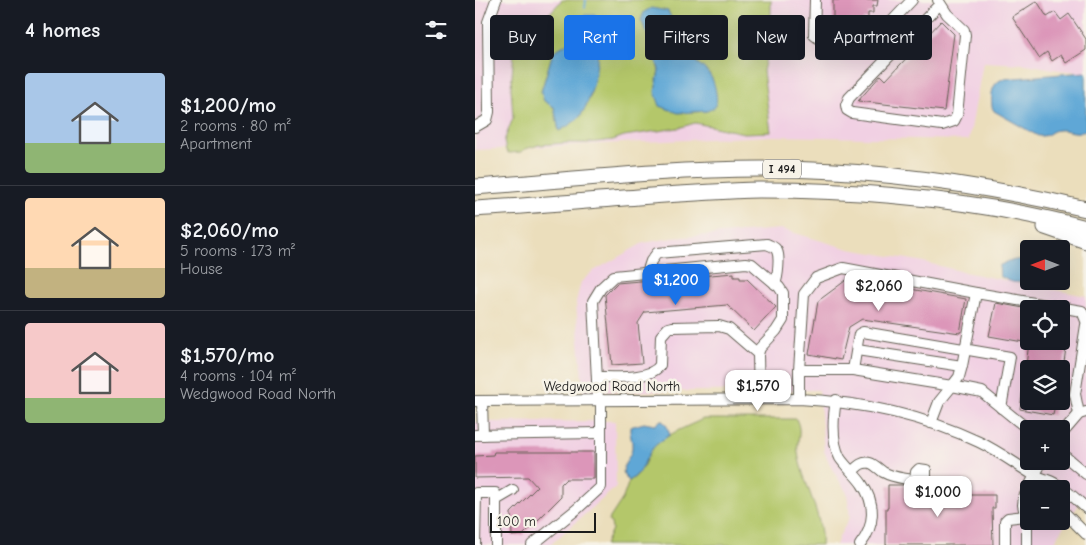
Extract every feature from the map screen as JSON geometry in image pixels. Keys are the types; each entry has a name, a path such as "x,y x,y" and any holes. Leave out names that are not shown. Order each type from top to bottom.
{"highway":[{"name":"I 494","path":"475,188 723,170 860,172 978,186 1086,209"},
{"path":"904,176 989,182 1086,199"},
{"name":"I 494","path":"475,210 700,192 758,190 849,193 919,199 994,209 1086,228"},
{"path":"994,209 1086,241"}],"street":[{"path":"475,128 487,120 489,112 488,22 496,0"},
{"path":"815,0 814,35 818,38 867,40 877,37 912,0"},
{"path":"939,2 947,14 964,30 965,35 957,115 954,121 942,125 852,113 847,110 846,105 849,98 939,2"},
{"path":"647,272 651,261 657,253 767,244 778,251 778,277 775,284"},
{"path":"532,545 577,509 601,486 599,400 593,301 601,288 614,276 746,263 751,264 775,284 783,293 783,320 777,331 760,348 758,354 759,399"},
{"path":"799,399 804,294 816,278 843,268 1081,311 1086,321"},
{"path":"931,423 939,402 959,377 963,366 976,293"},
{"path":"1070,426 1082,413 1075,394 1086,324"},
{"path":"597,377 643,375 655,372 660,365 661,336 668,328 672,327 719,326 729,329 758,354"},
{"path":"853,370 859,334 863,332 1010,357 1001,408"},
{"path":"857,350 963,366"},
{"path":"799,370 853,370 982,392 1020,423"},
{"path":"835,400 834,443 840,458 863,485 871,501 873,516 867,537 860,545"},
{"name":"Wedgwood Road North","path":"479,401 835,400 902,413 980,443 1034,475 1056,483 1086,508"},
{"path":"479,401 479,435 600,433"},
{"path":"1070,461 1086,474"},
{"path":"852,472 860,464 870,463 885,473 900,478 915,479"},
{"path":"1032,480 1036,470"},
{"name":"Wedgwood Road North","path":"1034,475 1037,480"},
{"path":"496,500 513,490"},
{"path":"475,545 476,494 495,493 496,545"},
{"path":"1005,545 1005,521 1008,518 1020,517"},
{"path":"1070,518 1086,534"},
{"path":"1027,530 1027,545"}],"shaded area":[{"path":"475,0 1086,0 1086,86 1081,72 1026,64 983,62 969,140 772,136 475,150"},
{"path":"781,229 849,249 919,261 1020,283 1020,290 1056,290 1086,296 1086,499 1084,497 1070,517 1070,480 1020,480 1020,530 1061,530 1054,545 836,545 850,517 847,493 832,469 824,451 819,390 583,392 576,302 581,282 592,272 643,243 673,238"},
{"path":"615,421 616,487 550,545 475,545 475,422"}],"green space":[{"path":"562,0 771,0 771,15 738,15 738,60 765,60 763,71 771,132 744,133 695,123 678,128 624,136 613,140 539,145 521,152 509,153 506,151 504,141 513,118 511,88 513,60 551,60 541,92 544,101 554,107 559,131 580,117 591,95 595,60 635,60 635,15 564,15 564,45 554,51 554,15 547,15","holes":["645,15 728,15 728,60 694,60 710,75 707,111 692,112 655,92 659,70 656,60 645,60"]},
{"path":"703,419 796,419 799,428 798,453 800,464 816,511 821,534 821,545 605,545 612,529 611,523 608,521 623,498 629,481 642,469 651,450 666,437"}],"water":[{"path":"651,8 668,11 670,15 645,15 645,29 641,20 644,12"},
{"path":"564,45 564,60 597,60 594,79 585,108 574,122 559,131 554,107 544,101 541,92 551,60 554,60 554,51"},
{"path":"656,60 694,60 712,78 717,97 714,108 707,111 678,113 660,106 655,92 659,70"},
{"path":"1086,72 1086,131 1058,130 1045,136 1038,136 994,111 992,107 994,87 1003,79"},
{"path":"1020,260 1020,282 1014,282 1000,276 999,266 1008,261"},
{"path":"661,420 666,424 670,435 653,448 640,470 629,481 623,473 632,448 630,427 644,423 655,425"}],"building":[{"path":"833,0 878,0 877,6 873,6 873,13 868,13 868,15 833,15"},
{"path":"1037,1 1047,17 1055,12 1061,20 1069,14 1086,39 1086,50 1066,63 1061,55 1052,61 1047,52 1039,58 1012,17"},
{"path":"941,21 954,34 944,111 858,101 881,75 886,80 905,60 932,60 932,31"},
{"path":"734,273 734,277 747,279 776,307 754,331 727,305 645,312 638,323 642,363 612,365 605,295 617,283"},
{"path":"849,278 966,299 960,333 862,319 849,327 841,360 809,354 818,301"},
{"path":"996,303 1020,307 1020,341 989,336"},
{"path":"1028,350 1066,350 1064,360 1027,360"},
{"path":"1026,410 1054,410 1053,415"},
{"path":"494,452 594,452 594,479 566,479 561,484 561,497 523,535 512,536 511,513 537,487 528,477 475,478 475,456 493,455"},
{"path":"888,485 924,485 924,495 995,495 995,508 992,508 993,545 886,545"}],"waterway":[{"path":"585,8 586,0"}]}
